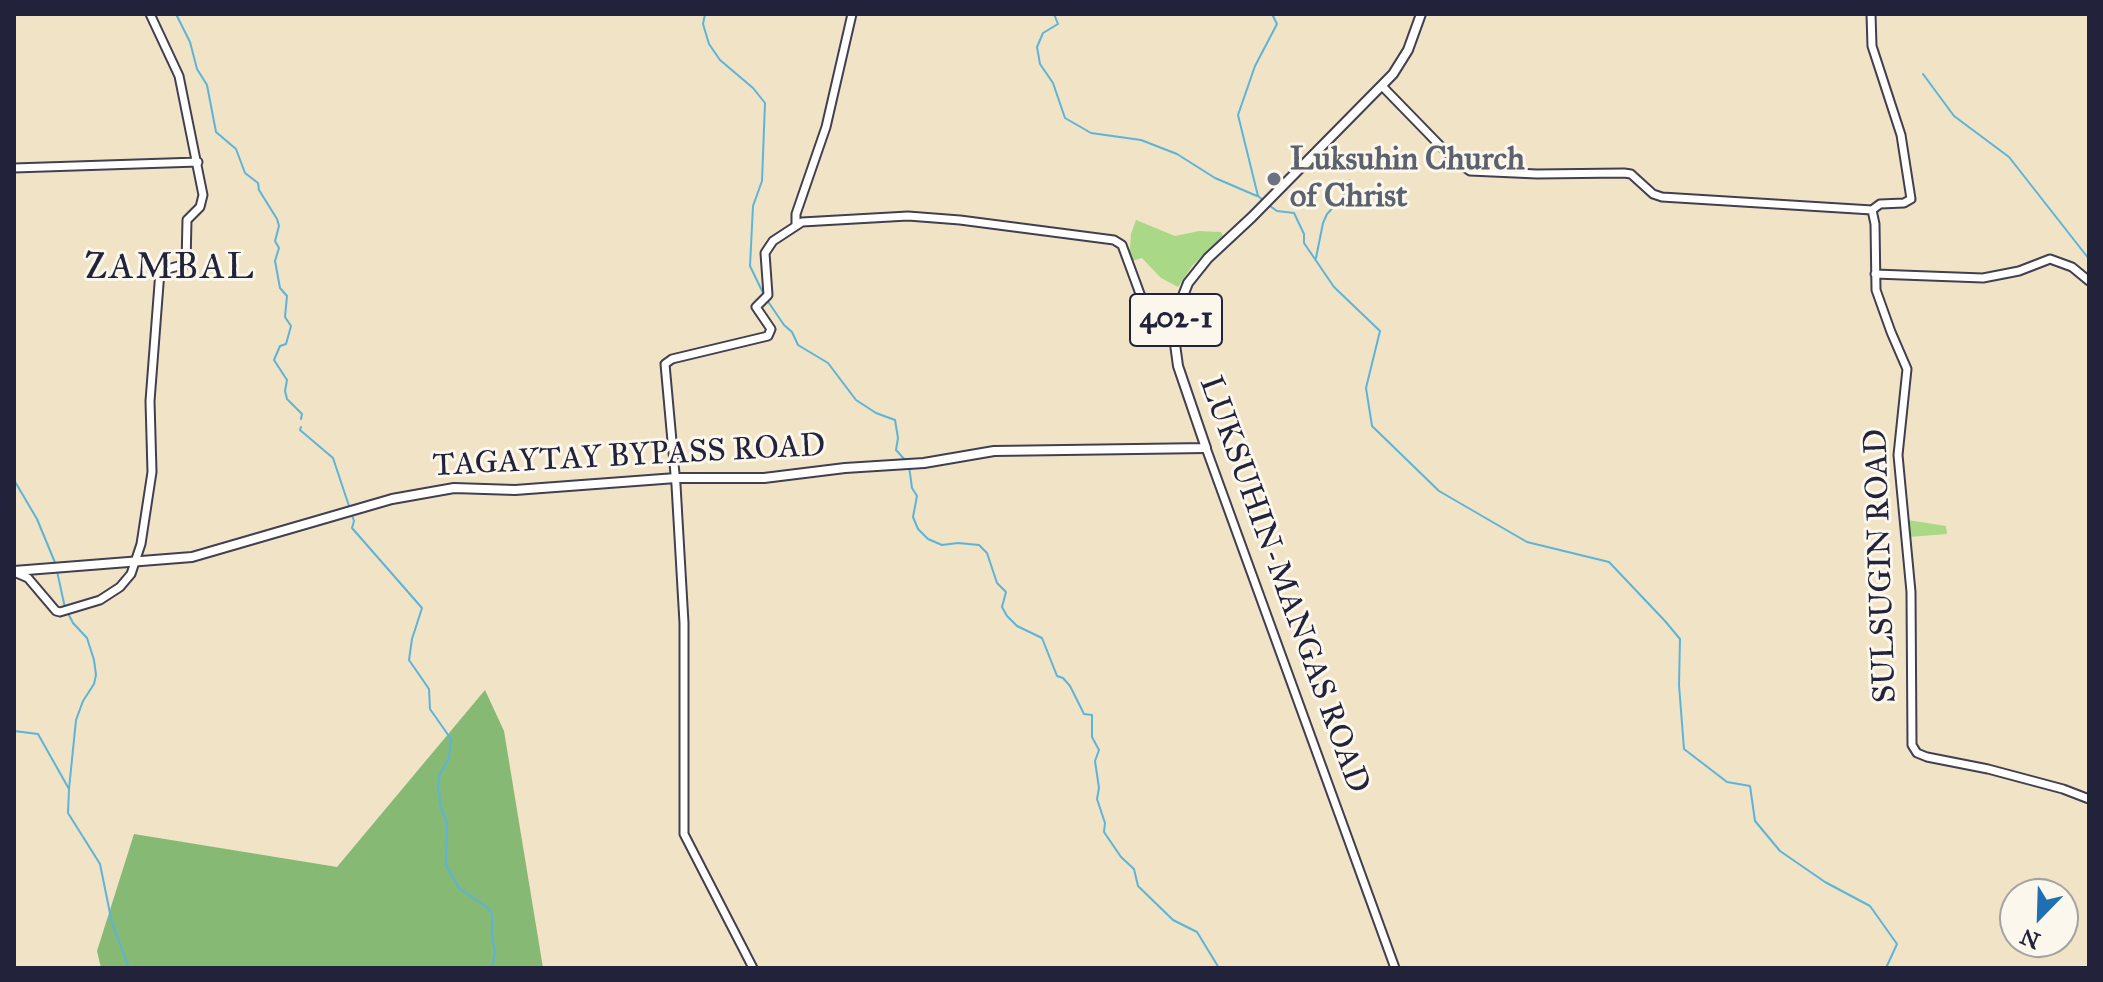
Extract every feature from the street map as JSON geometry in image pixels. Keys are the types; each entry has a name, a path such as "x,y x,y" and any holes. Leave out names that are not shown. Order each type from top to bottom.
{"main road":[{"name":"LUKSUHIN-MANGAS ROAD","path":"1206,448 1178,366 1175,344 1177,311 1188,283 1197,270 1382,86 1408,50 1421,14"},
{"name":"TAGAYTAY BYPASS ROAD","path":"14,572 192,557 409,495 454,488 515,490 676,478 764,478 924,463 994,451 1206,448"}],"street":[{"path":"14,572 30,580 57,612 100,600 114,592 128,579 136,561 152,472 150,401 160,271 186,264 187,220 202,204 203,195 179,76 150,14"},
{"path":"796,224 796,214 826,127 852,14"},
{"path":"1382,86 1453,159 1470,171 1624,173 1631,174 1653,194 1662,197 1872,210 1880,204 1904,203 1911,199 1901,135 1872,46 1871,14"},
{"path":"14,168 198,162"},
{"name":"SULSUGIN ROAD","path":"1872,210 1876,290 1907,369 1898,455 1911,592 1912,745 1917,753 1927,757 1988,769 2089,799"},
{"path":"753,968 684,834 684,623 676,478 665,364 672,359 768,336 771,329 757,311 757,304 768,295 765,253 773,241 796,224 842,219 908,216 1114,240 1122,245 1143,302 1177,311"},
{"path":"1875,274 1983,278 2019,271 2050,259 2072,267 2089,281"},
{"name":"LUKSUHIN-MANGAS ROAD","path":"1206,448 1395,968"}],"green space":[{"path":"1136,220 1175,236 1199,231 1221,232 1223,236 1192,266 1178,287 1161,278 1142,258 1129,262 1131,234"},
{"path":"1908,520 1946,526 1947,534 1909,537"},
{"path":"485,690 504,731 543,968 101,968 97,951 134,834 337,867"}],"waterway":[{"path":"176,14 190,42 197,69 207,85 216,132 236,149 245,173 258,183 277,219 279,226 275,241 279,248 275,261 280,288 287,296 285,317 291,326 286,344 280,346 274,360 287,380 287,399 302,414 301,419"},
{"path":"705,14 703,24 709,44 720,60 753,88 765,103 762,181 753,206 750,266 764,295"},
{"path":"1054,14 1058,24 1043,33 1037,47 1040,64 1053,83 1065,118 1091,133 1141,140 1177,154 1215,178 1257,196"},
{"path":"1265,202 1258,196 1238,115 1255,66 1277,24 1272,14"},
{"path":"1923,74 1954,116 2009,157 2089,259"},
{"path":"1316,258 1323,223 1342,198 1350,180"},
{"path":"1270,206 1277,211 1294,213 1304,234 1304,243 1334,287 1380,331 1366,388 1372,426 1439,491 1527,542 1609,562 1665,621 1680,639 1679,685 1684,749 1727,782 1750,786 1755,821 1780,851 1825,882 1870,906 1897,944 1886,968"},
{"path":"767,300 792,332 798,345 828,363 856,400 876,413 895,420 896,450 906,461"},
{"path":"301,427 300,430 333,458 350,509"},
{"path":"909,466 912,488 917,496 913,517 918,529 928,539 942,545 979,545 987,553 997,583 1006,592 1002,607 1007,616 1017,626 1042,638 1057,676 1070,686 1084,714 1092,715 1092,737 1099,750 1095,761 1099,788 1097,799 1105,823 1104,832 1121,857 1134,869 1138,886 1173,920 1197,932 1219,968"},
{"path":"14,480 37,519 56,565"},
{"path":"352,515 352,528 422,608 409,660 429,689 430,709 451,739 449,758 439,776 438,786 441,808 447,822 446,865 459,888 492,914 495,953 492,968"},
{"path":"57,571 65,608"},
{"path":"68,613 87,638 96,675 76,720 69,789"},
{"path":"14,731 38,734 69,789 68,813 100,864 112,923 129,968"}],"place":[{"name":"Luksuhin Church of Christ","path":"1274,179"}],"district":[{"name":"ZAMBAL","path":"170,269"}]}
